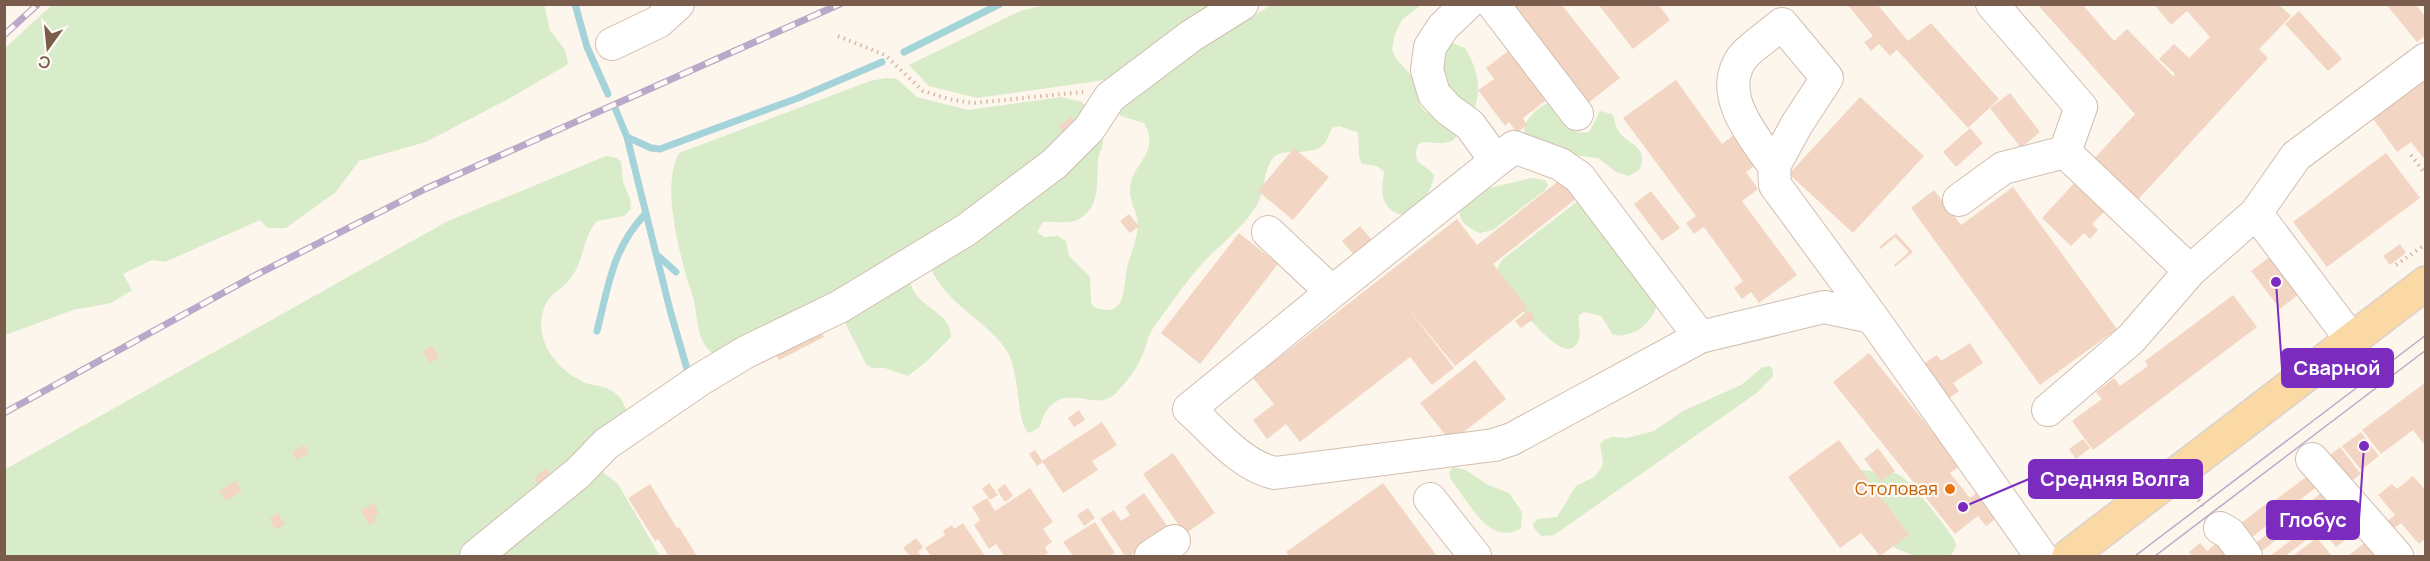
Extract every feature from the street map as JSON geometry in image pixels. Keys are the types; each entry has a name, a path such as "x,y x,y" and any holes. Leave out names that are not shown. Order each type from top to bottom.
{"main road":[{"path":"2068,556 2426,283"}],"lane":[{"path":"612,44 658,22 678,4"},
{"path":"476,556 578,473 606,444 701,379 746,352 839,307 966,230 1054,164 1089,129 1110,97 1191,36 1242,4"},
{"path":"1467,4 1443,27 1430,47 1427,70 1434,94 1448,109 1470,125 1496,161"},
{"path":"1493,4 1577,114"},
{"path":"1992,4 2080,107 2065,152"},
{"path":"2048,410 2131,339 2190,271 2256,213 2296,156 2426,59"},
{"path":"1700,337 1579,177 1560,164 1514,147 1332,291 1189,409 1245,460 1262,470 1275,473 1494,445 1512,439 1700,337 1824,306 1872,317"},
{"path":"1959,200 2003,168 2065,152"},
{"path":"2065,152 2190,271"},
{"path":"1774,166 1775,185 1872,317 2041,556"},
{"path":"2256,213 2351,339"},
{"path":"1268,232 1332,291"},
{"path":"2312,459 2397,556"},
{"path":"1430,499 1475,556"},
{"path":"2220,528 2229,533 2246,556"}],"path":[{"path":"838,36 885,55 923,91 953,100 974,103 1077,91 1110,97"},
{"path":"2411,155 2426,175"},
{"path":"2396,265 2426,244"}],"green space":[{"path":"544,4 550,30 565,50 568,64 510,98 426,142 359,161 336,192 286,228 267,228 260,220 165,262 152,260 123,274 132,290 111,303 73,310 5,335 5,48 52,5"},
{"path":"1044,5 1216,5 1171,41 1105,80 977,98 929,86 909,65 1020,11"},
{"path":"1271,5 1421,5 1402,20 1395,34 1392,49 1395,57 1414,79 1420,105 1426,112 1440,117 1459,133 1452,141 1422,142 1418,145 1416,157 1418,161 1434,175 1429,192 1416,208 1409,212 1401,214 1393,212 1383,197 1384,172 1377,166 1362,164 1357,132 1339,126 1332,128 1325,142 1318,148 1277,155 1267,169 1257,205 1238,229 1201,265 1177,295 1152,330 1137,366 1120,389 1107,399 1098,401 1061,399 1052,404 1039,428 1029,433 1022,419 1015,373 1008,353 990,331 945,291 931,267 1099,137 1103,144 1098,159 1095,200 1091,207 1086,214 1075,221 1043,222 1037,232 1044,237 1058,236 1066,241 1069,256 1090,277 1091,303 1094,307 1105,310 1118,306 1124,293 1127,268 1138,225 1130,195 1131,182 1147,151 1149,134 1144,123 1121,116 1117,112 1117,105 1219,28 1249,19"},
{"path":"1452,43 1465,48 1477,78 1477,101 1474,109 1465,112 1439,76 1447,45"},
{"path":"886,78 897,79 917,97 968,110 1062,97 1082,102 1090,113 1022,180 837,299 718,357 706,347 702,340 675,230 671,197 674,166 679,153 870,81"},
{"path":"1551,101 1566,124 1575,131 1589,132 1600,111 1612,114 1621,134 1639,149 1642,161 1640,169 1629,176 1616,172 1598,158 1565,154 1525,137 1525,125 1528,120 1536,111"},
{"path":"606,156 617,158 621,162 623,182 630,199 631,209 624,216 597,221 592,227 573,275 547,301 541,330 549,352 565,370 586,383 609,389 623,403 628,418 599,469 618,484 660,556 5,556 4,470 446,222"},
{"path":"1531,178 1545,180 1548,185 1545,190 1493,230 1480,233 1471,229 1462,220 1460,206 1486,189"},
{"path":"1579,200 1658,301 1656,309 1647,322 1629,334 1613,335 1601,316 1584,312 1579,315 1578,342 1567,349 1557,345 1533,323 1496,276 1498,266 1503,259"},
{"path":"910,278 917,296 945,320 950,328 951,337 908,376 885,368 872,368 866,364 843,319"},
{"path":"1770,366 1773,376 1758,392 1554,535 1541,536 1534,528 1533,524 1538,519 1557,517 1576,486 1594,477 1600,470 1603,463 1600,444 1604,440 1612,437 1627,438 1654,431 1683,411 1741,385 1763,367"},
{"path":"1453,467 1466,470 1488,485 1509,493 1522,512 1521,528 1503,533 1481,520 1450,478 1449,473"},
{"path":"1860,471 1893,473 1903,477 1927,503 1954,539 1956,546 1951,556 1915,556 1895,548"}],"building":[{"path":"1501,4 1561,4 1620,78 1583,107"},
{"path":"1598,4 1658,4 1670,20 1633,49"},
{"path":"1847,4 1877,4 1908,41 1931,23 1999,99 1968,128 1897,50 1890,56 1879,44 1871,51 1864,42 1873,36"},
{"path":"2037,4 2082,4 2114,41 2127,29 2173,76 2175,74 2159,59 2174,44 2189,58 2210,37 2187,11 2171,25 2154,4 2278,4 2291,16 2259,49 2268,58 2134,204 2091,162 2135,114"},
{"path":"2386,4 2415,4 2426,17 2426,35 2417,42"},
{"path":"2299,11 2342,59 2328,71 2285,24"},
{"path":"1512,48 1549,98 1523,118 1527,125 1517,133 1509,122 1505,126 1478,90 1494,79 1486,68"},
{"path":"2426,77 2426,161 2411,142 2397,152 2371,116"},
{"path":"1676,80 1722,144 1739,131 1761,161 1746,172 1758,189 1742,201 1797,275 1759,303 1751,292 1742,299 1734,288 1743,281 1704,227 1694,234 1686,223 1696,216 1623,118"},
{"path":"2010,93 2040,132 2021,148 1990,108"},
{"path":"1860,97 1924,156 1853,233 1789,174"},
{"path":"1071,117 1080,130 1068,139 1059,126"},
{"path":"1970,128 1983,143 1956,167 1943,152"},
{"path":"1294,148 1329,177 1293,220 1258,191"},
{"path":"2386,153 2420,198 2327,267 2293,222"},
{"path":"1561,179 1577,198 1493,264 1528,308 1455,366 1406,306 1454,368 1432,385 1410,357 1300,442 1286,424 1267,439 1253,420 1274,404 1253,378 1457,219 1477,245"},
{"path":"2077,180 2107,209 2092,224 2098,230 2090,239 2084,233 2071,246 2042,218"},
{"path":"2013,187 2117,329 2040,385 1911,208 1934,190 1961,225"},
{"path":"1651,191 1680,228 1662,241 1634,204"},
{"path":"1129,214 1139,226 1130,233 1120,221"},
{"path":"1360,226 1372,240 1354,255 1342,241"},
{"path":"1239,233 1278,264 1200,364 1161,333"},
{"path":"1896,233 1913,252 1895,267 1894,265 1909,252 1895,237 1881,249 1879,247"},
{"path":"2400,244 2406,253 2390,265 2383,256"},
{"path":"2271,256 2300,293 2280,309 2251,271"},
{"path":"2233,295 2257,327 2093,450 2072,421 2102,399 2096,392 2114,378 2120,386 2148,366 2145,361"},
{"path":"1529,310 1535,318 1521,328 1515,321"},
{"path":"817,325 824,337 779,360 773,348"},
{"path":"1970,343 1983,363 1953,383 1959,391 1944,402 1920,366 1937,355 1941,361"},
{"path":"432,346 439,358 430,363 423,351"},
{"path":"1869,353 1960,466 1950,473 1970,498 1984,487 2004,512 1986,526 1978,516 1955,534 1833,382"},
{"path":"1475,360 1506,399 1451,442 1420,403"},
{"path":"2426,382 2426,447 2413,430 2381,454 2362,430"},
{"path":"1079,410 1085,420 1074,427 1068,418"},
{"path":"1102,422 1117,445 1092,461 1098,470 1063,493 1042,461"},
{"path":"2361,432 2379,456 2361,470 2342,446"},
{"path":"2083,439 2090,448 2076,459 2069,449"},
{"path":"1839,440 1909,535 1880,556 1861,533 1840,548 1788,477"},
{"path":"305,445 309,453 297,460 292,452"},
{"path":"2340,447 2361,474 2343,487 2323,461"},
{"path":"1878,448 1895,471 1881,481 1864,459"},
{"path":"1035,450 1043,462 1037,466 1029,454"},
{"path":"1173,453 1215,513 1185,534 1143,474"},
{"path":"546,468 553,477 540,487 534,478"},
{"path":"2314,471 2323,482 2283,513 2274,501"},
{"path":"2413,476 2426,491 2426,538 2419,544 2401,523 2393,529 2386,522 2395,515 2378,495 2392,484 2397,489"},
{"path":"235,481 242,491 226,501 219,491"},
{"path":"989,483 998,495 990,500 982,489"},
{"path":"1383,483 1437,556 1289,556 1286,552"},
{"path":"650,484 697,556 669,556 658,539 655,541 628,498"},
{"path":"1005,484 1013,496 1005,502 997,490"},
{"path":"1030,488 1053,522 1043,529 1052,542 1045,547 1048,553 1043,556 1034,554 1004,556 996,544 989,549 974,525 980,520 972,507 987,498 995,511"},
{"path":"2328,488 2334,496 2259,553 2253,545"},
{"path":"1144,493 1170,530 1130,556 1125,556 1100,519 1114,510 1121,521 1130,515 1125,507"},
{"path":"2335,498 2344,510 2326,524 2317,512"},
{"path":"2271,500 2282,514 2251,538 2240,524"},
{"path":"374,503 379,513 374,516 377,521 369,525 361,510"},
{"path":"1088,508 1095,518 1084,526 1077,515"},
{"path":"278,513 285,524 276,530 269,519"},
{"path":"2340,518 2343,522 2348,519 2352,525 2348,528 2353,534 2336,547 2323,531"},
{"path":"1095,522 1115,553 1110,556 1073,556 1063,542"},
{"path":"2315,522 2321,529 2285,556 2270,556"},
{"path":"963,523 985,556 931,556 925,548 945,535 943,531 952,525 954,529"},
{"path":"2225,536 2239,556 2192,556 2189,552 2200,543 2207,551"},
{"path":"916,538 923,547 918,552 922,556 910,556 903,548"},
{"path":"2317,538 2332,556 2293,556 2298,552"},
{"path":"2367,541 2380,556 2348,556"}],"waterway":[{"path":"575,4 587,47 608,94"},
{"path":"904,52 1000,4"},
{"path":"627,137 651,148 660,149 798,98 882,62"},
{"path":"615,108 627,137 670,310 689,376"},
{"path":"597,331 613,268 626,240 646,213"},
{"path":"656,254 676,272"}],"tram line":[{"path":"2135,556 2426,335"},
{"path":"2155,556 2426,350"}],"railway":[{"path":"4,35 38,4"},
{"path":"4,413 252,277 425,189 840,4"}],"place":[{"name":"Сварной","path":"2276,282"},
{"name":"Глобус","path":"2364,446"},
{"name":"Столовая","path":"1950,489"},
{"name":"Средняя Волга","path":"1963,507"}]}
